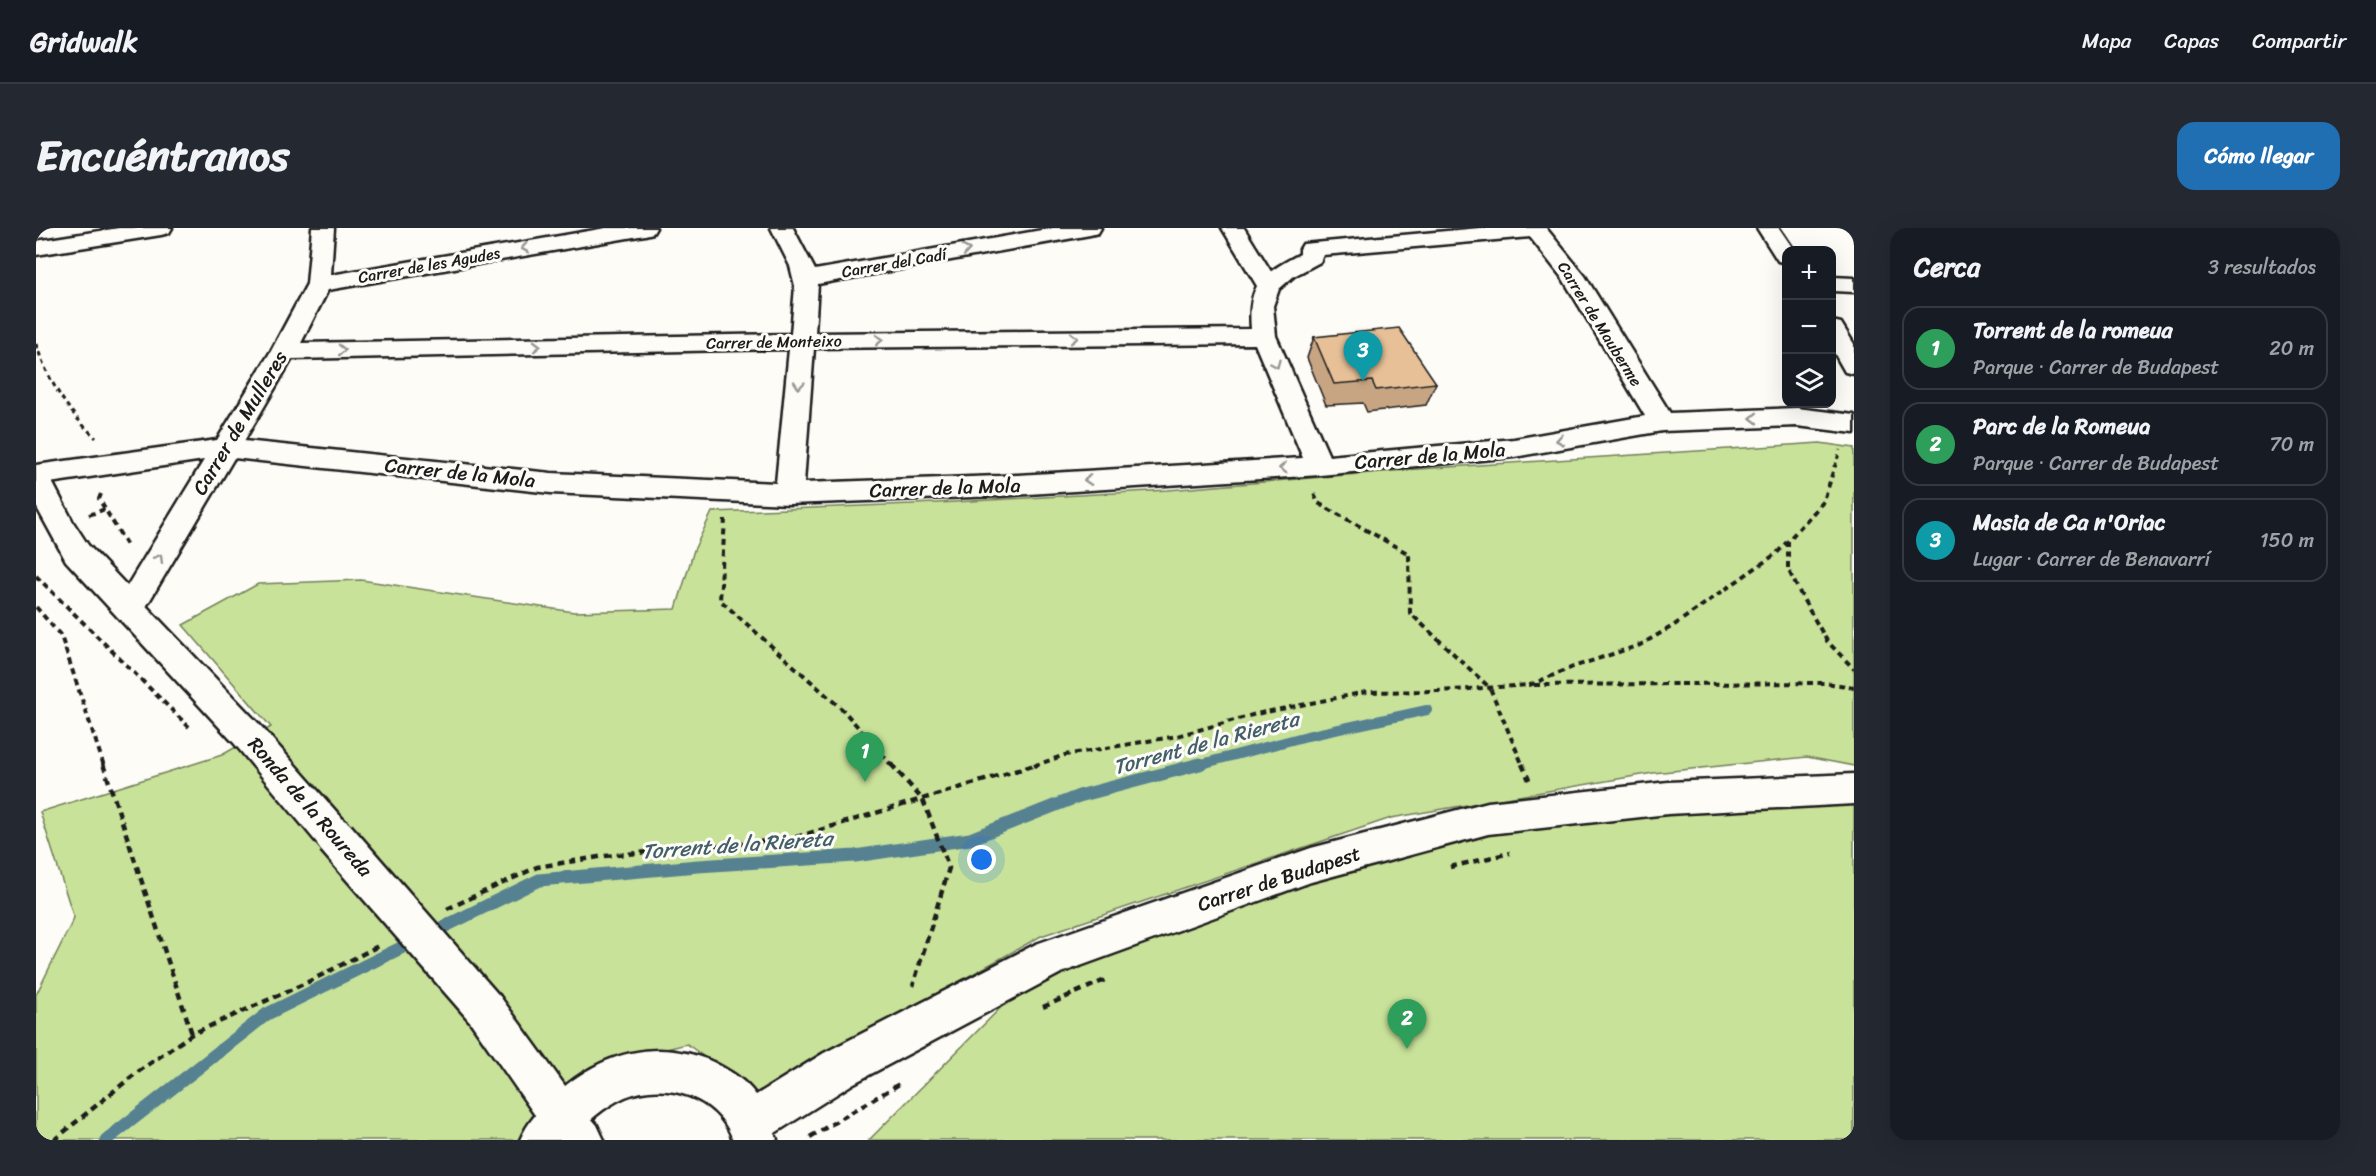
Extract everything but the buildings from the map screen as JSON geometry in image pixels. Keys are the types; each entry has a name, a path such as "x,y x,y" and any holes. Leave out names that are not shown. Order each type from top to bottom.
{"street":[{"path":"36,248 161,228"},
{"name":"Carrer de Mulleres","path":"129,609 284,351 319,284 323,228"},
{"name":"Carrer de les Agudes","path":"319,284 645,228"},
{"path":"782,228 802,266 805,279 803,341 789,494"},
{"name":"Carrer del Cadí","path":"805,279 1090,228"},
{"path":"1233,228 1268,286"},
{"path":"1768,228 1782,250"},
{"path":"1310,467 1264,336 1261,306 1268,286 1312,257 1306,242 1535,229"},
{"name":"Carrer de Mauberme","path":"1535,229 1573,276 1662,422"},
{"path":"1836,284 1854,285"},
{"path":"1836,335 1854,366"},
{"name":"Carrer de Monteixo","path":"284,351 803,341 1264,336"},
{"name":"Carrer de la Mola","path":"36,476 225,448 551,483 789,494 999,486 1310,467 1514,448 1662,422 1797,417 1851,423"},
{"name":"Ronda de la Roureda","path":"36,476 60,526 77,553 246,733 485,1009 562,1132"},
{"name":"Carrer de Budapest","path":"753,1132 839,1068 1050,958 1311,865 1488,818 1668,798 1854,789"},
{"path":"562,1132 591,1091 606,1082 636,1071 669,1069 698,1075 728,1094 753,1132"}],"path":[{"path":"1530,685 1572,667 1640,645 1673,626 1776,553 1824,501 1851,423"},
{"path":"1310,467 1318,503 1409,554 1410,613 1490,688 1543,812"},
{"path":"727,491 720,600 843,710 923,800 949,868 897,1038"},
{"path":"1788,540 1788,569 1793,579 1827,641 1854,669"},
{"path":"36,576 196,734"},
{"path":"36,607 61,636 192,1034"},
{"path":"440,913 537,867 604,856 790,839 1065,755 1177,736 1256,714 1366,692 1438,691 1530,685 1824,683 1854,687"},
{"path":"1447,868 1517,852"},
{"path":"54,1140 135,1074 192,1034 308,982 389,940"},
{"path":"1036,1010 1109,979"},
{"path":"805,1140 910,1078"}],"green space":[{"path":"1820,443 1854,448 1854,766 1807,757 1653,773 1391,818 1041,936 755,1095 687,1044 590,1067 521,1140 36,1140 36,995 74,918 40,812 222,755 271,727 183,625 258,584 361,580 574,612 676,609 694,550 712,512 937,503 1168,490 1418,469"},
{"path":"1854,791 1854,1140 869,1140 1050,958 1488,818"}],"waterway":[{"name":"Torrent de la Riereta","path":"1194,766 1307,736 1427,710"},
{"name":"Torrent de la Riereta","path":"106,1140 267,1014 539,880 698,866 855,856 970,839 1079,796 1200,764"}],"place":[{"name":"Masia de Ca n'Oriac","path":"1363,381"},
{"name":"Torrent de la romeua","path":"865,782"},
{"name":"Parc de la Romeua","path":"1407,1049"}]}
